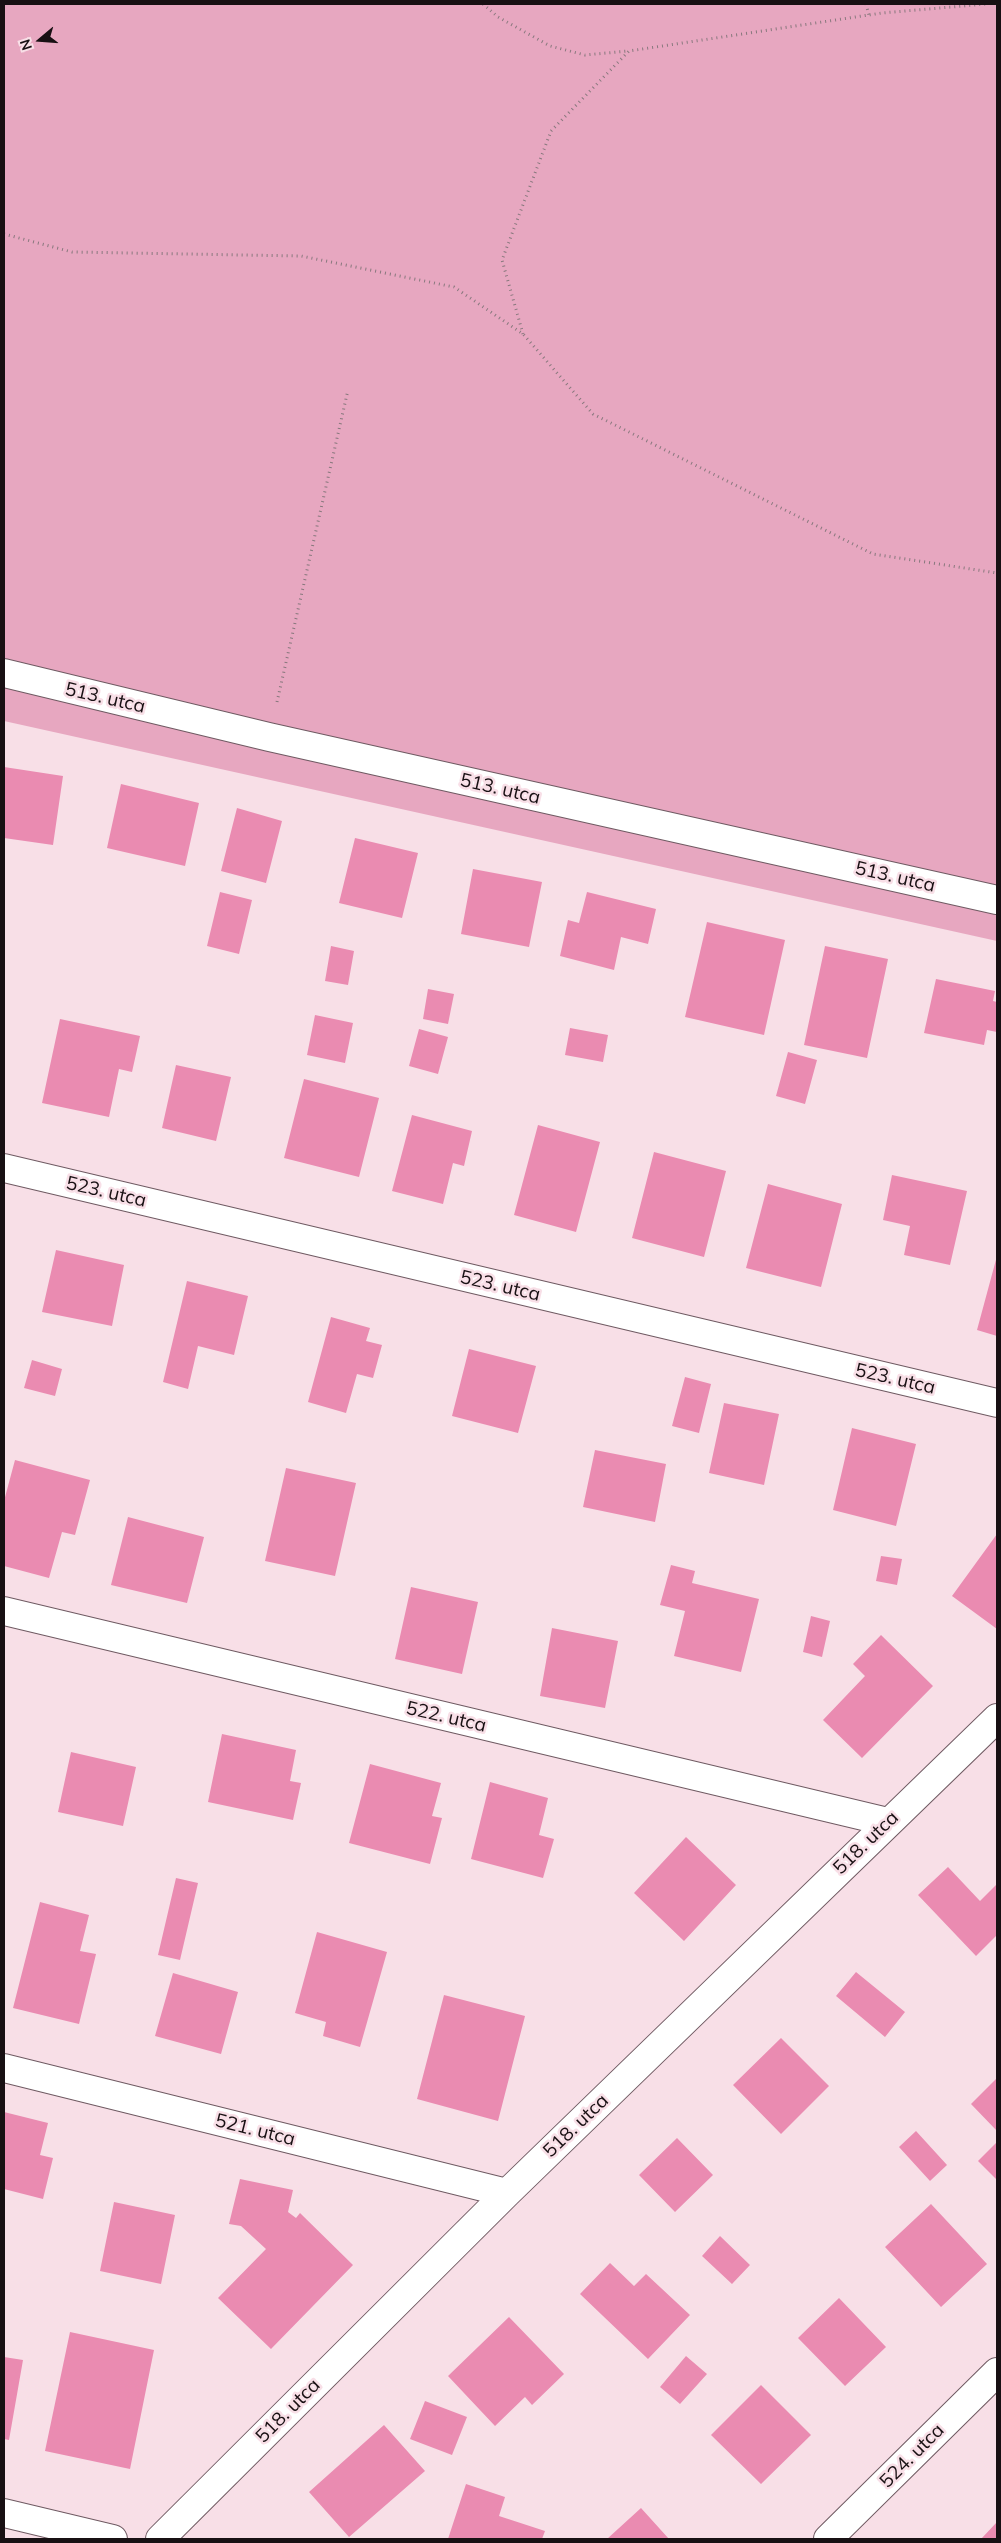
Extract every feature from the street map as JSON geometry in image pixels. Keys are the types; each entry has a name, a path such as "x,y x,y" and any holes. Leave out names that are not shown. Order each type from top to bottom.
{"street":[{"name":"513. utca","path":"4,673 269,737 997,900"},
{"name":"523. utca","path":"4,1168 997,1403"},
{"name":"522. utca","path":"4,1611 888,1822"},
{"name":"518. utca","path":"160,2539 507,2193 997,1718"},
{"name":"521. utca","path":"4,2068 507,2193"},
{"name":"524. utca","path":"828,2539 997,2372"},
{"path":"4,2513 113,2539"}],"path":[{"path":"483,4 498,16 550,46 585,54 629,51 869,15 986,4"},
{"path":"866,4 869,15"},
{"path":"523,334 502,260 551,131 629,51"},
{"path":"4,234 72,252 301,256 454,287 523,334 592,414 873,554 997,573"},
{"path":"269,737 348,390"}],"shaded area":[{"path":"4,4 997,4 997,941 4,721"}],"building":[{"path":"4,767 63,776 53,845 4,838"},
{"path":"121,784 199,803 185,866 107,848"},
{"path":"237,808 282,821 266,883 221,871"},
{"path":"355,838 418,853 402,918 339,903"},
{"path":"473,869 542,882 529,947 461,934"},
{"path":"220,892 252,900 239,954 207,946"},
{"path":"587,892 656,909 648,944 621,937 614,970 560,956 568,920 579,923"},
{"path":"707,922 785,940 764,1035 685,1017"},
{"path":"331,946 354,951 348,985 325,981"},
{"path":"825,946 888,959 867,1058 804,1045"},
{"path":"936,979 995,991 993,1001 997,1002 997,1032 987,1030 984,1045 924,1033"},
{"path":"428,989 454,994 448,1024 423,1019"},
{"path":"315,1015 353,1023 345,1063 307,1055"},
{"path":"60,1019 140,1036 132,1072 119,1069 109,1117 42,1103"},
{"path":"570,1028 608,1035 603,1062 565,1055"},
{"path":"419,1029 448,1037 438,1074 409,1066"},
{"path":"788,1052 817,1060 805,1104 776,1096"},
{"path":"176,1065 231,1077 216,1141 162,1128"},
{"path":"304,1079 379,1098 359,1177 284,1158"},
{"path":"412,1115 472,1131 464,1166 453,1163 443,1204 392,1191"},
{"path":"538,1125 600,1142 576,1232 514,1215"},
{"path":"654,1152 726,1171 704,1257 632,1238"},
{"path":"892,1175 967,1191 950,1265 904,1255 910,1226 883,1220"},
{"path":"768,1184 842,1204 821,1287 746,1268"},
{"path":"56,1250 124,1265 112,1326 42,1312"},
{"path":"997,1256 997,1336 977,1330"},
{"path":"187,1281 248,1296 234,1355 198,1346 188,1389 163,1382"},
{"path":"331,1317 370,1328 366,1341 382,1345 373,1378 357,1374 346,1413 308,1402"},
{"path":"469,1349 536,1366 518,1433 452,1416"},
{"path":"32,1360 62,1369 55,1396 24,1388"},
{"path":"685,1377 711,1384 699,1433 672,1426"},
{"path":"724,1403 779,1414 764,1485 709,1473"},
{"path":"852,1428 916,1444 896,1526 833,1510"},
{"path":"595,1450 666,1464 655,1522 583,1507"},
{"path":"15,1460 90,1480 75,1535 62,1532 49,1578 4,1566 4,1501"},
{"path":"286,1468 356,1483 335,1576 265,1561"},
{"path":"128,1517 204,1537 187,1603 111,1585"},
{"path":"997,1534 997,1629 952,1596"},
{"path":"881,1556 902,1559 897,1585 876,1581"},
{"path":"671,1565 695,1571 692,1583 759,1599 741,1672 674,1656 685,1611 660,1605"},
{"path":"411,1587 478,1602 462,1674 395,1659"},
{"path":"811,1616 830,1621 822,1657 803,1652"},
{"path":"552,1628 618,1641 605,1708 540,1696"},
{"path":"881,1635 933,1686 862,1758 823,1720 865,1676 853,1664"},
{"path":"222,1734 296,1750 290,1781 301,1783 293,1820 208,1802"},
{"path":"71,1752 136,1767 123,1826 58,1812"},
{"path":"370,1764 441,1783 432,1816 442,1818 430,1864 349,1843"},
{"path":"490,1782 548,1798 539,1835 554,1839 543,1878 471,1859"},
{"path":"686,1837 736,1885 684,1941 634,1893"},
{"path":"948,1867 980,1901 997,1884 997,1935 976,1956 918,1895"},
{"path":"176,1878 198,1883 180,1960 158,1955"},
{"path":"40,1902 89,1915 80,1951 96,1954 79,2024 13,2008"},
{"path":"317,1932 387,1952 360,2047 323,2036 326,2022 295,2013"},
{"path":"856,1972 905,2012 885,2037 836,1996"},
{"path":"173,1973 238,1992 221,2054 155,2036"},
{"path":"444,1995 525,2016 498,2121 417,2099"},
{"path":"781,2038 829,2086 781,2134 733,2085"},
{"path":"997,2078 997,2131 971,2104"},
{"path":"4,2112 48,2123 40,2155 53,2158 43,2199 4,2189"},
{"path":"916,2131 947,2165 930,2181 899,2147"},
{"path":"677,2138 713,2175 675,2212 639,2175"},
{"path":"997,2142 997,2180 978,2161"},
{"path":"240,2179 293,2190 288,2212 296,2218 300,2213 353,2265 271,2349 218,2298 266,2249 241,2226 229,2224"},
{"path":"114,2202 175,2215 161,2284 100,2271"},
{"path":"931,2204 987,2264 941,2307 885,2247"},
{"path":"720,2236 750,2265 732,2284 702,2256"},
{"path":"610,2263 634,2286 646,2274 690,2315 648,2359 580,2294"},
{"path":"839,2298 886,2347 845,2386 798,2338"},
{"path":"509,2317 564,2374 532,2405 525,2397 495,2426 448,2376"},
{"path":"70,2332 154,2350 130,2469 45,2451"},
{"path":"686,2356 707,2374 680,2404 660,2387"},
{"path":"4,2357 23,2360 9,2440 4,2439"},
{"path":"761,2385 811,2435 761,2484 711,2435"},
{"path":"425,2401 467,2417 452,2455 410,2439"},
{"path":"384,2425 425,2471 349,2537 309,2492"},
{"path":"466,2484 505,2497 499,2516 545,2531 542,2539 448,2539"},
{"path":"641,2508 669,2539 607,2539"},
{"path":"997,2522 997,2539 981,2539"}]}
